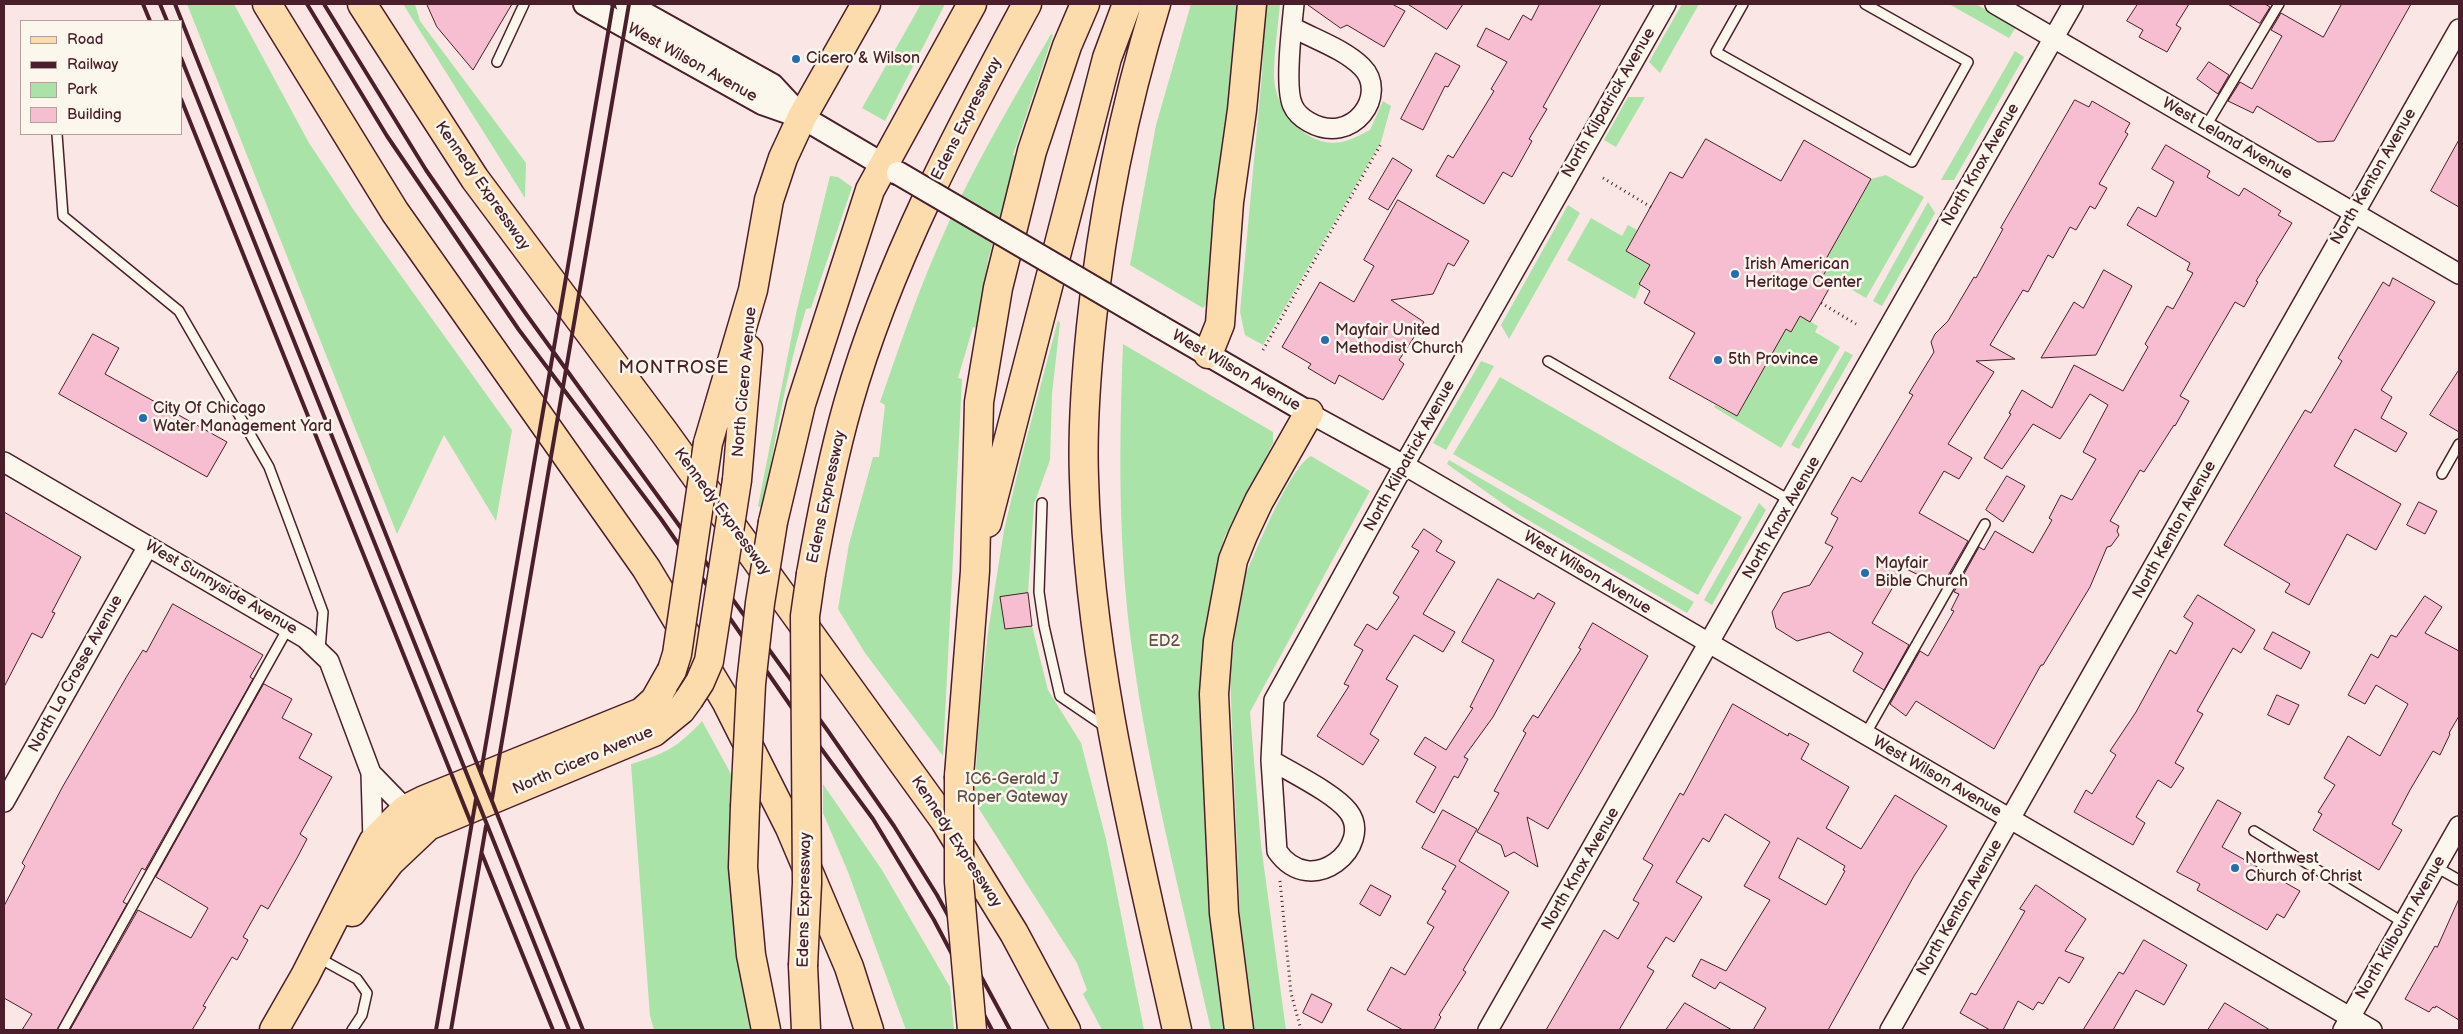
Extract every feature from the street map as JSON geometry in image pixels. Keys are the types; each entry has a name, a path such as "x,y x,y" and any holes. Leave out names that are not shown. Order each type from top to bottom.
{"main road":[{"path":"267,4 395,212 646,568 726,701 790,828 848,967 869,1030"},
{"name":"Kennedy Expressway","path":"362,4 475,179 670,440 945,820 1014,933 1066,1030"},
{"name":"North Cicero Avenue","path":"274,1030 312,967 373,842 406,809 642,712 655,700 672,670 677,654 708,444 752,290 769,200 783,158 802,117 866,4"},
{"path":"766,1030 751,955 743,867 751,684 760,603 773,522 801,404 870,190 891,169 972,4"},
{"name":"Edens Expressway","path":"806,1030 803,966 807,883 806,616 811,574 837,445 848,403 895,270 950,152 1027,4"},
{"path":"972,1030 959,882 959,776 975,571 979,402 998,288 1032,151 1067,46 1085,4"},
{"path":"975,571 1102,76 1127,4"},
{"path":"1156,4 1129,98 1104,227 1087,372 1084,477 1091,582 1113,733 1177,1030"},
{"path":"1208,354 1220,324 1229,202 1242,110 1252,4"},
{"name":"North Cicero Avenue","path":"312,967 390,862 428,826 654,732 681,710 689,700 700,682 709,661 737,480 752,290"},
{"path":"1239,1030 1224,913 1214,694 1218,641 1226,590 1240,543 1259,501 1309,413"}],"street":[{"name":"West Wilson Avenue","path":"584,4 762,103 802,117 2011,819 2347,1024 2372,1030"},
{"name":"West Wilson Avenue","path":"627,4 772,85 802,117"},
{"path":"1292,28 1351,59 1363,68 1369,80 1370,95 1365,110 1356,121 1344,128 1328,129 1301,117 1292,106 1290,93 1292,28 1294,4"},
{"name":"North Kilpatrick Avenue","path":"1277,851 1271,760 1274,700 1404,466 1666,4"},
{"name":"West Leland Avenue","path":"1995,4 2459,274"},
{"name":"North Knox Avenue","path":"1488,1030 2073,4"},
{"name":"North Kenton Avenue","path":"1890,1030 2459,29"},
{"name":"West Sunnyside Avenue","path":"4,462 305,638 320,650 329,661 336,677 371,773 373,842"},
{"name":"North La Crosse Avenue","path":"4,802 148,546"},
{"path":"1271,760 1350,812 1354,836 1343,858 1330,867 1306,871 1295,868 1284,862 1277,851"},
{"name":"West Sunnyside Avenue","path":"371,773 406,809"},
{"name":"North Kilbourn Avenue","path":"2347,1024 2459,826"}],"lane":[{"path":"497,62 524,4"},
{"path":"1743,4 1716,52 1912,162 1968,62 1865,4"},
{"path":"2206,126 2279,4"},
{"path":"57,135 63,216 179,311 269,466 323,612 320,650"},
{"path":"1548,361 1791,501"},
{"path":"2442,474 2459,444"},
{"path":"1042,503 1039,592 1044,626 1060,696 1113,733"},
{"path":"1865,735 1985,524"},
{"path":"63,1030 288,628"},
{"path":"2254,831 2404,923"},
{"path":"2436,866 2459,880"},
{"path":"312,967 357,979 367,993 362,1015 352,1030"}],"path":[{"path":"1263,350 1381,144"},
{"path":"1603,178 1651,207"},
{"path":"1821,303 1856,324"},
{"path":"1277,851 1292,993 1301,1030"}],"green space":[{"path":"187,4 234,4 309,143 353,209 512,430 496,521 444,435 397,534"},
{"path":"403,4 415,4 420,21 526,163 525,198"},
{"path":"921,4 945,4 885,121 862,108"},
{"path":"1191,4 1240,4 1206,304 1203,308 1130,265 1156,125"},
{"path":"1265,4 1280,4 1275,58 1275,89 1286,113 1294,124 1305,133 1329,143 1342,142 1370,130 1383,101 1391,106 1381,142 1263,345 1245,335 1240,312 1262,74"},
{"path":"1682,4 1699,4 1660,73 1649,62"},
{"path":"1949,4 1976,4 2016,27 2009,38"},
{"path":"1051,34 1053,35 1013,155 1017,156 988,260 977,328 973,327 958,378 962,379 943,756 865,653 838,609 849,544 873,457 879,457 885,405 880,402 909,321 952,215 992,136"},
{"path":"2015,51 2024,57 1954,180 1941,180"},
{"path":"1628,97 1645,97 1616,147 1604,140"},
{"path":"1886,175 1924,197 1866,298 1842,284 1838,288 1821,279 1827,269 1822,266 1871,179"},
{"path":"830,176 838,177 852,187 811,308 806,309 799,333 781,408 763,509 758,506 797,309"},
{"path":"1928,202 1935,213 1882,306 1873,301"},
{"path":"1568,205 1580,213 1509,339 1501,325"},
{"path":"1591,218 1622,236 1628,225 1637,230 1626,251 1650,265 1635,299 1567,260"},
{"path":"1800,316 1818,326 1815,332 1840,347 1781,448 1714,407 1715,405 1737,416 1786,329 1791,332"},
{"name":"IC6-Gerald J Roper Gateway","path":"1058,320 1060,323 1052,394 1050,460 1034,504 1028,593 1032,626 1048,690 1081,743 1106,839 1144,1030 1102,1030 1083,994 1087,990 1077,963 974,801 980,703 988,632 1004,530"},
{"name":"ED2","path":"1123,344 1273,432 1273,443 1224,538 1207,617 1203,711 1228,1030 1211,1030 1167,840 1139,697 1127,611 1122,535 1120,458"},
{"path":"1845,351 1853,355 1799,449 1791,445"},
{"path":"1481,361 1494,366 1446,450 1433,443"},
{"path":"1500,377 1742,517 1698,595 1453,454"},
{"path":"1311,456 1370,491 1250,712 1261,845 1286,1030 1254,1030 1240,919 1230,675 1241,579 1245,576 1283,493 1302,464"},
{"path":"1449,460 1694,602 1687,613 1516,513 1447,464"},
{"path":"1759,503 1766,510 1712,605 1704,600"},
{"path":"702,721 731,774 731,890 738,952 751,1030 654,1030 650,1016 631,764 670,749 686,737"},
{"path":"823,784 882,870 950,987 954,1030 906,1030 848,872 823,813"}],"building":[{"path":"427,4 512,4 473,70 437,27"},
{"path":"1307,4 1392,4 1405,11 1384,47 1347,25 1341,28"},
{"path":"1408,4 1463,4 1447,29"},
{"path":"1540,4 1601,4 1543,107 1547,109 1529,139 1532,141 1512,177 1503,172 1484,204 1436,176 1448,155 1453,158 1494,91 1491,89 1507,62 1477,46 1486,28 1509,40 1523,15 1531,20"},
{"path":"2138,4 2189,4 2176,25 2181,28 2167,52 2139,37 2143,30 2127,21"},
{"path":"2228,4 2265,4 2270,7 2260,23"},
{"path":"2342,4 2411,4 2334,141 2318,142 2257,106 2253,113 2228,101 2240,82 2252,89 2282,36 2271,30 2281,13 2323,37"},
{"path":"1436,53 1460,66 1448,87 1445,86 1423,130 1401,119"},
{"path":"2209,62 2229,75 2218,94 2197,79"},
{"path":"2075,100 2089,107 2092,101 2130,123 2125,132 2128,134 2099,184 2107,188 2095,209 2090,206 2076,230 2070,227 2053,258 2048,255 2028,292 2023,290 1990,345 2015,359 1976,361 1994,372 1948,444 1972,458 1959,479 1944,471 1919,513 1968,541 1942,586 1904,568 1872,623 1909,645 1884,690 1853,671 1863,653 1829,632 1797,641 1776,628 1772,612 1783,593 1810,585 1833,547 1825,543 1838,518 1831,514 1852,477 1861,482 1913,395 1909,393 1934,352 1931,342 1935,334 1948,321 1974,277 1976,278 2003,229 2001,228"},
{"name":"Irish American Heritage Center","path":"1706,139 1781,181 1804,140 1871,179 1822,266 1827,269 1821,279 1831,285 1821,303 1810,322 1800,316 1791,332 1786,329 1737,416 1669,378 1695,333 1644,303 1650,291 1639,284 1650,265 1626,251 1670,172 1682,178"},
{"path":"2459,140 2459,207 2431,191"},
{"path":"2166,145 2210,171 2207,177 2239,196 2244,188 2281,211 2278,215 2292,223 2256,281 2258,282 2244,307 2235,302 2180,396 2189,401 2175,426 2144,472 2140,470 2110,521 2119,526 2117,531 2119,535 2111,546 2107,547 2090,587 2043,665 2041,665 1994,749 1916,701 1906,716 1890,704 1920,651 1928,656 1954,611 1951,610 1959,594 1954,592 1979,547 1984,550 1995,531 2033,553 2052,520 2049,518 2061,495 2072,500 2096,459 2083,452 2108,405 2090,394 2060,439 2033,424 2002,469 1984,458 2011,414 2009,413 2022,390 2052,408 2074,365 2123,391 2148,347 2145,344 2167,306 2173,309 2193,273 2187,270 2190,263 2127,225 2138,207 2156,217 2174,182 2152,169"},
{"path":"1393,158 1412,170 1388,210 1369,199"},
{"path":"1398,200 1469,241 1454,266 1448,263 1433,294 1391,300 1424,322 1399,360 1404,364 1383,400 1339,375 1335,384 1308,368 1311,364 1282,347 1320,282 1354,302 1374,266 1364,260"},
{"path":"2104,270 2132,286 2096,355 2041,358 2074,302 2083,308"},
{"path":"2393,278 2435,302 2381,390 2392,397 2381,418 2407,433 2396,452 2355,429 2334,466 2401,504 2376,550 2347,534 2309,605 2285,592 2290,584 2224,545 2305,410 2311,413 2342,361 2338,358 2383,282 2389,286"},
{"name":"City Of Chicago Water Management Yard","path":"93,334 119,348 105,374 227,442 207,477 59,394"},
{"path":"2459,370 2459,432 2430,415"},
{"path":"2007,476 2025,486 2003,522 1986,510"},
{"path":"2419,502 2437,511 2425,534 2407,525"},
{"path":"4,512 81,557 52,612 55,613 42,638 32,633 4,687"},
{"path":"1424,529 1442,541 1436,551 1455,562 1423,614 1455,632 1443,652 1414,635 1386,679 1398,686 1370,734 1379,740 1363,765 1317,736 1349,686 1344,684 1363,650 1354,645 1367,624 1377,630 1399,597 1393,593 1419,551 1412,547"},
{"path":"1498,579 1534,599 1538,593 1555,603 1493,717 1464,757 1468,759 1458,778 1454,776 1434,813 1416,802 1436,767 1414,754 1425,737 1446,750 1473,708 1470,707 1494,660 1462,642"},
{"path":"1028,593 1032,626 1005,629 1000,597"},
{"path":"2198,595 2255,630 2241,653 2233,648 2197,711 2203,714 2175,763 2184,768 2171,788 2158,780 2136,817 2145,823 2133,845 2074,812 2086,790 2092,794 2116,755 2110,751 2136,712 2170,650 2176,654 2193,623 2184,617"},
{"path":"2425,596 2442,607 2425,633 2459,651 2459,716 2449,733 2440,755 2433,751 2392,824 2402,830 2379,870 2313,830 2322,814 2318,812 2335,785 2324,778 2348,736 2380,756 2408,704 2376,685 2365,704 2348,695 2371,654 2378,658 2391,635 2396,637"},
{"path":"173,604 263,655 250,677 253,679 145,870 142,868 123,902 127,904 57,1030 22,1030 32,1014 4,998 4,906 25,866 22,863 63,786 127,676 143,650 146,652"},
{"path":"1593,623 1648,656 1548,829 1527,817 1538,867 1514,852 1505,857 1501,845 1477,832 1499,793 1494,791 1526,733 1523,731 1533,715 1538,718 1581,649 1579,648"},
{"path":"2273,632 2310,652 2301,669 2264,649"},
{"path":"264,684 292,699 282,718 312,734 299,758 332,777 300,834 307,839 297,858 268,909 261,905 243,937 248,940 237,960 232,957 203,1006 206,1007 192,1030 70,1030 138,910 191,938 208,908 156,877"},
{"path":"2277,695 2299,705 2289,725 2268,715"},
{"path":"1733,704 1788,736 1789,733 1809,744 1801,759 1849,787 1826,828 1861,849 1895,795 1947,826 1914,876 1828,1030 1753,1030 1766,1008 1720,982 1715,989 1692,976 1701,959 1726,971 1770,900 1744,886 1770,842 1725,814 1709,842 1703,838 1676,882 1702,897 1674,942 1666,937 1647,967 1654,971 1619,1030 1546,1030 1604,930 1618,939 1639,903 1633,900 1653,865 1643,859 1680,793 1683,795","holes":["1798,838 1845,866 1843,870 1845,871 1826,905 1779,878"]},
{"name":"Northwest Church of Christ","path":"2218,800 2241,813 2222,847 2300,891 2284,918 2277,914 2267,930 2197,890 2200,884 2177,872"},
{"path":"1443,810 1477,829 1459,861 1509,892 1463,970 1466,972 1439,1015 1441,1017 1434,1030 1403,1030 1367,1010 1391,967 1405,975 1434,927 1427,923 1446,891 1442,889 1456,866 1422,848"},
{"path":"1371,885 1391,896 1380,916 1360,904"},
{"path":"2036,885 2086,919 2065,951 2084,958 2069,983 2059,977 2043,1004 2038,1002 2033,1010 2018,1001 2003,1030 1990,1030 1960,1013 1971,993 1976,995 2025,911 2020,909"},
{"path":"2459,899 2459,1020 2436,1006 2429,1012 2405,999 2435,946 2437,947"},
{"path":"2144,940 2187,965 2164,1005 2136,990 2113,1030 2083,1030 2119,972 2123,974"},
{"path":"1312,994 1332,1004 1322,1023 1303,1013"},
{"path":"1685,1003 1732,1030 1666,1030"},
{"path":"2225,1003 2270,1030 2208,1030"}],"railway":[{"path":"143,4 150,20"},
{"path":"160,4 167,20"},
{"path":"175,4 181,20"},
{"path":"307,4 387,136 519,330 661,519 806,728 873,819 934,920 992,1030"},
{"path":"324,4 426,170 526,314 828,731 894,826 937,895 1010,1030"},
{"path":"481,772 613,4"},
{"path":"492,799 629,4"},
{"path":"182,22 583,1030"},
{"path":"182,61 569,1030"},
{"path":"182,101 471,823"},
{"path":"436,1030 476,799"},
{"path":"451,1030 486,826"},
{"path":"482,854 553,1030"}],"place":[{"name":"Cicero & Wilson","path":"796,59"},
{"name":"Irish American Heritage Center","path":"1735,274"},
{"name":"Mayfair United Methodist Church","path":"1325,340"},
{"name":"5th Province","path":"1718,360"},
{"name":"City Of Chicago Water Management Yard","path":"143,418"},
{"name":"Mayfair Bible Church","path":"1865,573"},
{"name":"Northwest Church of Christ","path":"2235,868"}],"district":[{"name":"MONTROSE","path":"674,368"}]}
